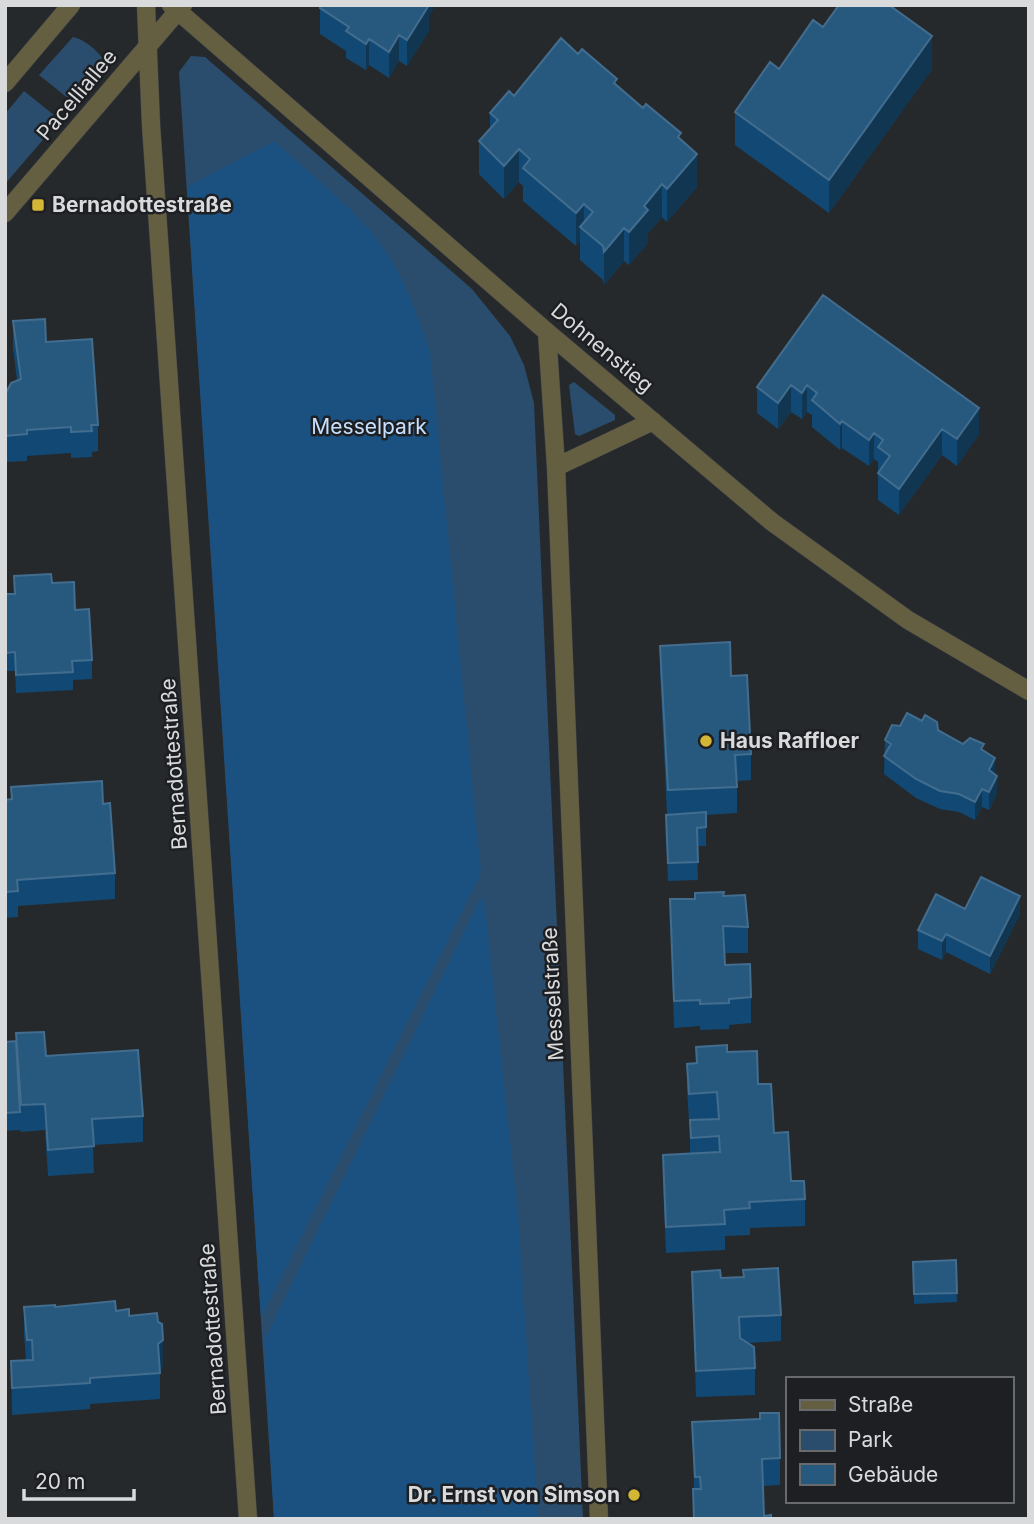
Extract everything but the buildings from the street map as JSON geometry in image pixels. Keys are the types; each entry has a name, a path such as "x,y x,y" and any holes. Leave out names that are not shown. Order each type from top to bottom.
{"street":[{"path":"5,83 71,5"},
{"name":"Bernadottestraße","path":"146,5 248,1519"},
{"name":"Pacelliallee","path":"5,213 147,47 177,7"},
{"name":"Dohnenstieg","path":"177,7 547,332 772,522 908,620 1029,691"},
{"name":"Messelstraße","path":"547,332 556,467 566,772 599,1519"},
{"path":"556,467 653,421"}],"green space":[{"path":"73,37 92,47 105,64 74,103 39,75"},
{"name":"Messelpark","path":"191,56 205,57 472,289 510,336 524,365 534,403 583,1519 274,1519 179,72"},
{"path":"24,91 60,120 5,184 5,114"},
{"path":"274,141 350,209 389,256 412,302 430,351 481,873 261,1318 187,187"},
{"path":"574,382 615,415 615,420 579,436 575,434 569,385"},
{"path":"480,899 484,899 518,1214 538,1519 274,1519 264,1341"}],"place":[{"name":"Bernadottestraße","path":"38,205"},
{"name":"Haus Raffloer","path":"706,741"},
{"name":"Dr. Ernst von Simson","path":"634,1495"}]}
